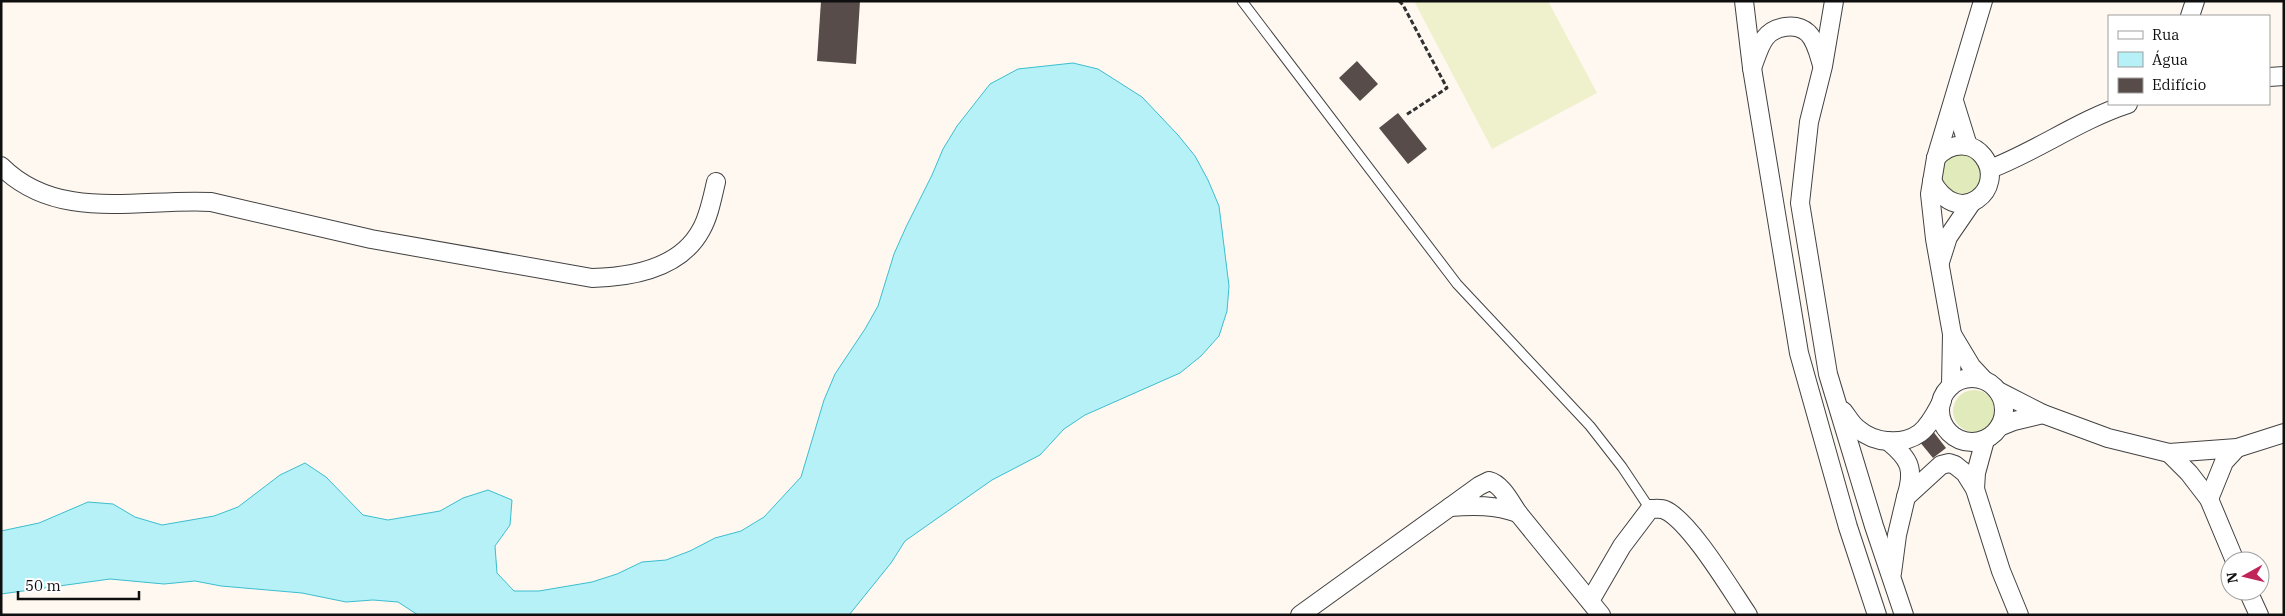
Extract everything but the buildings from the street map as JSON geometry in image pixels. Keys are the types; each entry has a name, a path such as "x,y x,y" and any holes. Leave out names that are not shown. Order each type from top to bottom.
{"street":[{"path":"1744,1 1752,68 1800,353 1848,527 1877,615"},
{"path":"1834,1 1809,122 1800,203 1828,374 1904,615"},
{"path":"1982,1 1936,158 1930,194 1952,334 1947,393 1940,410 1945,427 1958,439 1967,442 1985,440"},
{"path":"2190,15 2194,1"},
{"path":"1752,68 1765,38 1777,28 1790,26 1807,32 1816,46 1822,66"},
{"path":"2270,77 2284,76"},
{"path":"1954,101 1968,146"},
{"path":"1990,169 2017,159 2110,110 2125,105"},
{"path":"1936,158 1949,148 1968,146 1981,154 1990,169 1989,184 1985,192 1972,202 1948,237 1940,264"},
{"path":"1,166 28,186 46,195 79,203 121,205 189,201 211,202 371,239 592,278 645,272 661,265 687,249 701,230 716,182"},
{"path":"1932,181 1937,191 1949,201 1964,204 1972,202"},
{"path":"1952,334 1971,366 1998,391 2043,414 2108,438 2169,453 2237,448 2284,433"},
{"path":"1836,403 1856,428 1867,436 1899,442 1920,433 1928,424 1947,393 1967,379 1984,380"},
{"path":"1975,489 1976,472 1985,440 1999,427 2003,419 2004,409 1998,391"},
{"path":"1999,427 2014,421 2043,414"},
{"path":"1888,441 1908,461 1911,473 1911,482 1897,535 1892,578"},
{"path":"1906,497 1967,442"},
{"path":"2209,499 2224,462 2237,448"},
{"path":"2169,453 2189,473 2209,499 2231,551"},
{"path":"1941,465 1949,463 1960,468 1975,489 2001,571 2019,615"},
{"path":"1300,615 1479,486 1489,481 1494,482 1595,608 1622,546 1650,509 1664,510 1676,517 1691,533 1748,615"},
{"path":"1450,507 1486,505 1518,513"},
{"path":"2253,601 2259,615"}],"lane":[{"path":"1242,1 1457,284 1590,426 1622,467 1650,509"}],"path":[{"path":"1399,1 1403,5 1447,88 1406,115"}],"green space":[{"path":"1419,1 1548,1 1597,93 1492,149 1415,3"},
{"path":"1966,153 1978,160 1982,174 1978,188 1965,196 1951,194 1939,180 1945,158"},
{"path":"1974,390 1989,396 1995,411 1989,426 1974,432 1959,426 1953,411 1959,396"}],"water":[{"path":"1073,63 1098,69 1142,97 1195,156 1208,180 1219,206 1229,286 1227,311 1219,336 1201,356 1180,373 1085,415 1064,429 1040,455 992,480 905,541 891,563 849,615 418,615 398,602 373,600 346,602 302,593 221,586 195,581 164,584 110,579 1,594 1,531 39,523 88,502 113,504 135,517 162,525 214,516 238,507 280,475 305,463 326,477 363,515 388,520 440,511 463,498 488,490 512,500 510,525 495,546 497,573 514,591 539,591 592,582 617,574 642,562 666,560 690,551 715,538 741,531 764,517 801,477 824,400 835,374 878,306 894,254 943,149 957,126 990,84 1018,69"}]}
